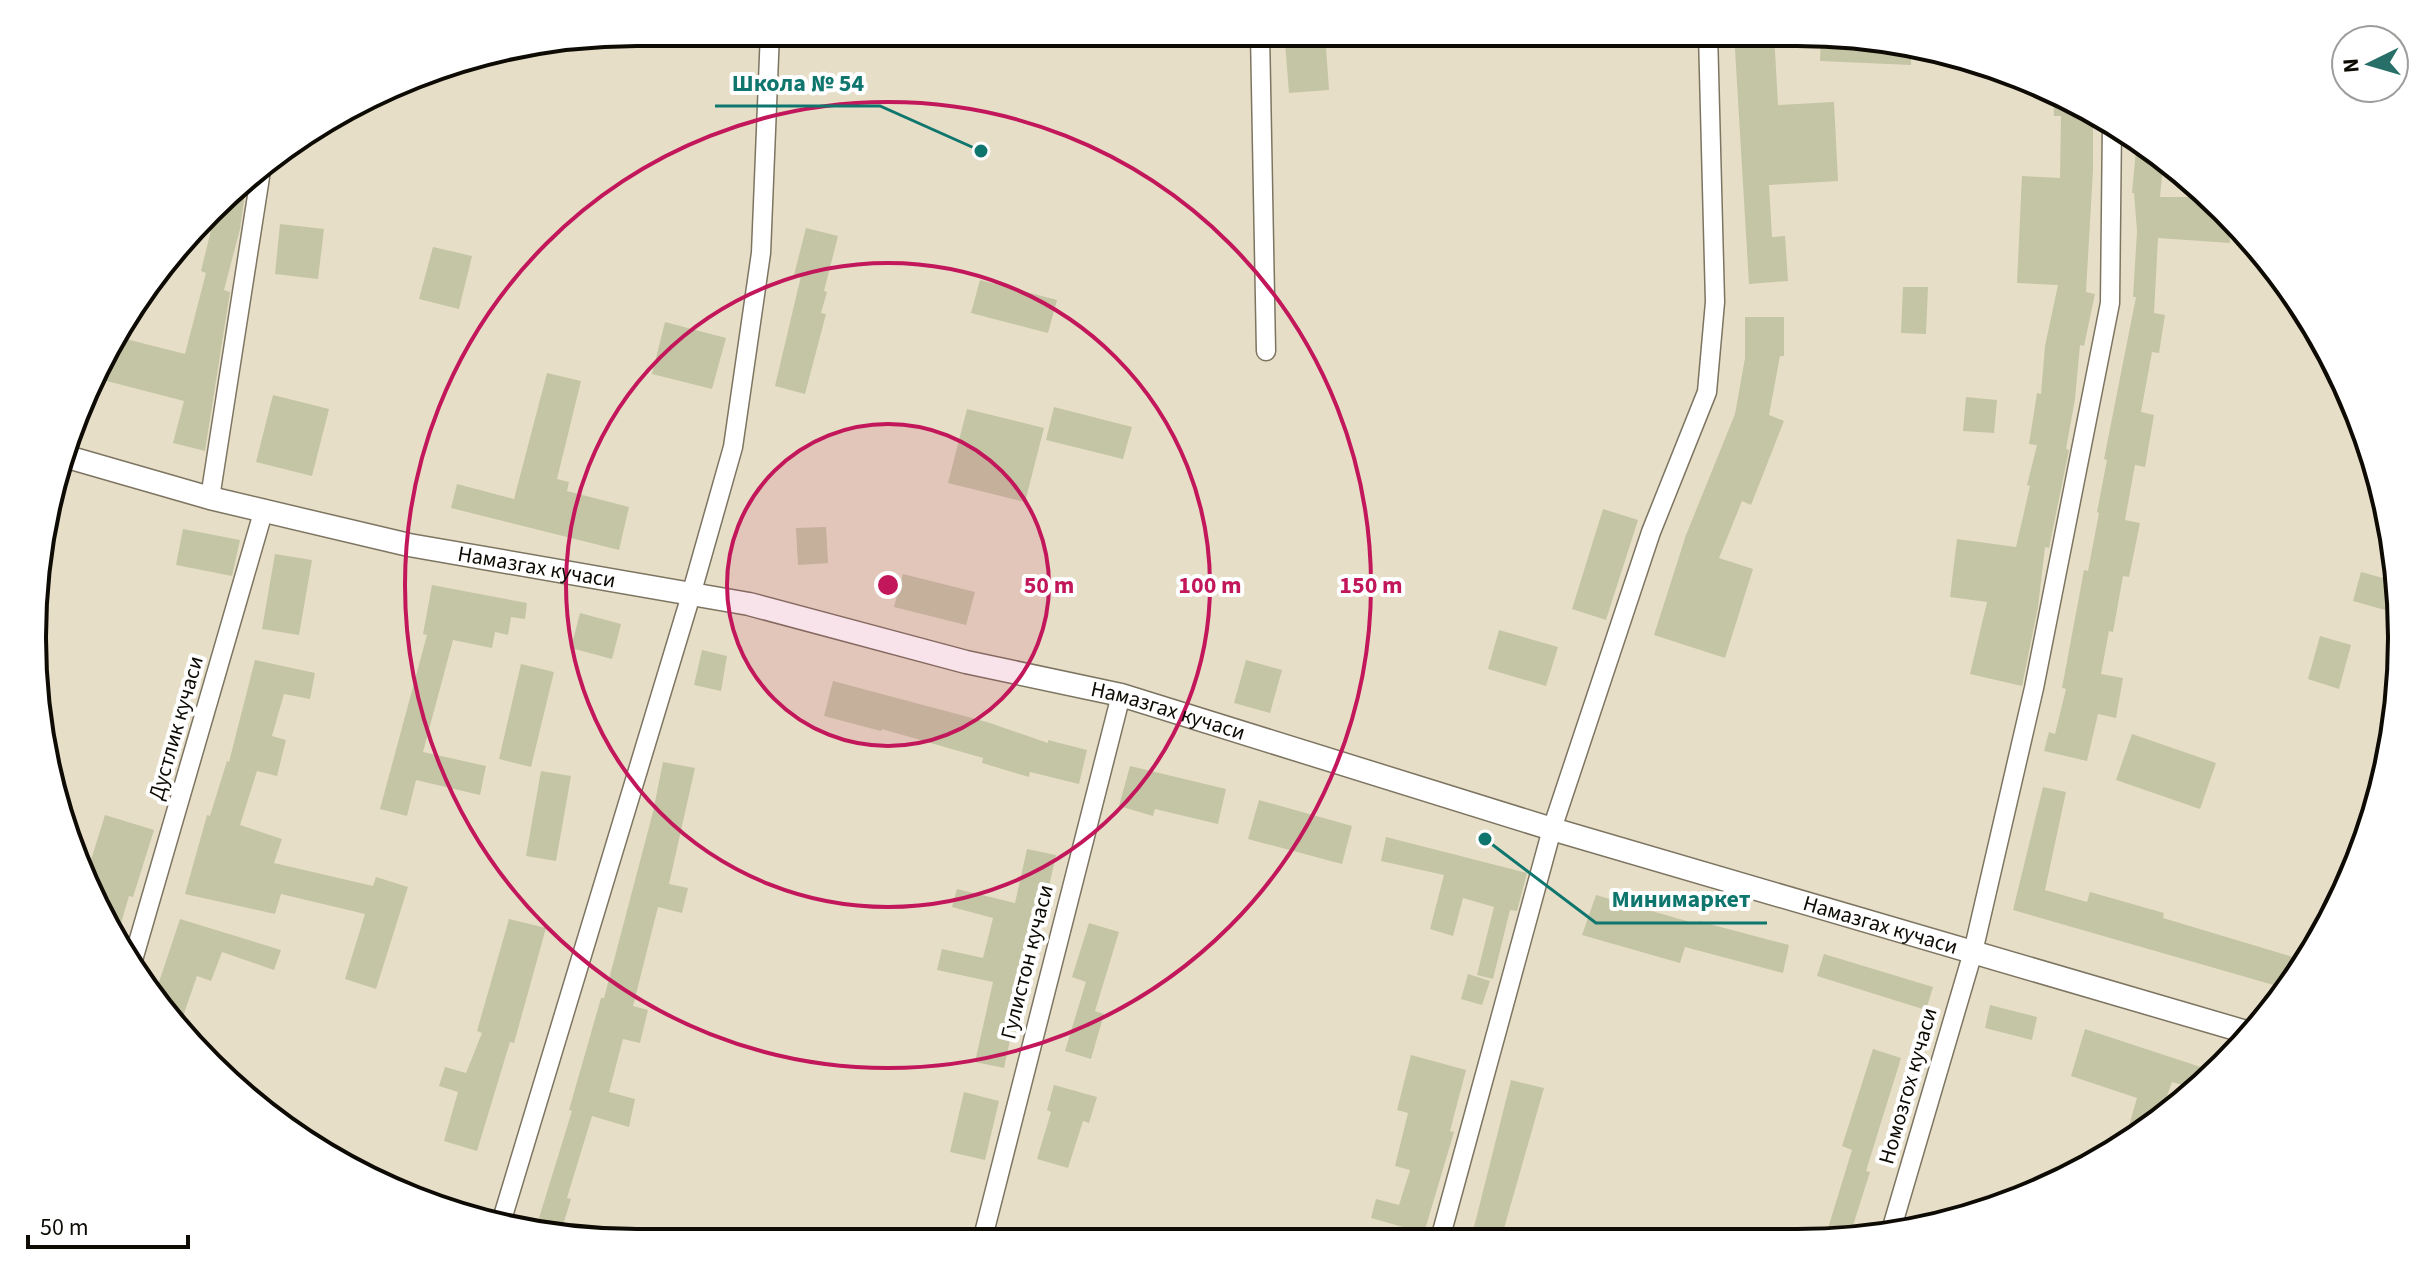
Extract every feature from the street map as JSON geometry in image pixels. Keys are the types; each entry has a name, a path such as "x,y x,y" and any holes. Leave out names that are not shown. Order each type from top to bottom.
{"street":[{"path":"504,1214 733,447 761,253 769,46"},
{"path":"1260,46 1266,351"},
{"path":"1443,1229 1552,829 1651,532 1707,392 1715,302 1708,46"},
{"name":"Номозгох кучаси","path":"1894,1221 1973,952 2034,688 2110,303 2112,138"},
{"path":"210,498 259,183"},
{"name":"Намазгах кучаси","path":"74,459 210,498 409,545 749,604 966,662 1121,695 1552,829 2239,1030"},
{"name":"Дустлик кучаси","path":"136,950 264,509"},
{"name":"Гулистон кучаси","path":"985,1229 1121,695"}],"building":[{"path":"1285,46 1326,46 1329,90 1289,93"},
{"path":"1735,46 1775,46 1778,105 1834,102 1838,181 1769,185 1772,237 1785,236 1788,281 1749,284"},
{"path":"1821,47 1911,57 1911,65 1820,61"},
{"path":"2054,105 2093,126 2086,292 2095,294 2084,346 2080,345 2066,449 2069,450 2049,548 2045,547 2038,607 2022,686 1970,674 1987,602 1950,597 1957,539 2016,547 2030,486 2027,485 2037,445 2029,444 2037,393 2041,394 2045,346 2058,285 2017,283 2022,176 2060,178 2061,116 2054,116"},
{"path":"2136,153 2162,172 2160,197 2191,197 2230,235 2230,243 2158,238 2154,313 2165,315 2159,353 2152,352 2141,412 2154,415 2145,467 2135,465 2125,520 2140,523 2129,577 2123,576 2113,632 2109,631 2101,674 2123,678 2116,718 2098,714 2087,761 2044,751 2049,732 2055,734 2066,689 2062,688 2084,570 2088,571 2099,513 2107,460 2104,459 2136,297 2133,297 2137,231 2132,193"},
{"path":"245,195 240,229 224,290 230,292 205,451 173,443 184,401 105,381 127,339 185,354 206,273 201,271 212,227"},
{"path":"280,224 324,229 318,279 275,274"},
{"path":"806,228 838,236 824,291 827,292 821,313 826,314 805,394 775,386 801,276 794,275"},
{"path":"433,247 472,256 459,309 419,299"},
{"path":"980,280 1057,300 1048,333 971,313"},
{"path":"1903,287 1928,287 1926,334 1901,333"},
{"path":"1745,317 1784,317 1784,356 1780,356 1769,415 1784,421 1751,505 1742,501 1719,558 1753,569 1725,658 1654,635 1686,535 1735,414 1745,358"},
{"path":"665,322 726,338 712,389 652,374"},
{"path":"547,373 581,381 557,479 569,482 567,491 629,507 619,550 451,508 457,484 514,499"},
{"path":"273,395 329,409 312,476 256,462"},
{"path":"1966,397 1997,400 1994,433 1963,431"},
{"path":"1054,407 1132,427 1123,459 1046,440"},
{"path":"967,409 1044,428 1025,502 948,483"},
{"path":"1603,509 1638,520 1606,620 1572,609"},
{"path":"826,527 828,563 798,565 796,528"},
{"path":"183,529 240,540 232,576 176,565"},
{"path":"275,554 312,560 299,635 262,629"},
{"path":"2361,572 2385,578 2387,611 2353,601"},
{"path":"903,574 975,592 966,625 894,607"},
{"path":"432,585 527,603 525,619 511,617 508,635 495,632 492,648 453,640 423,752 486,766 480,795 416,780 407,816 380,809 427,635 423,634"},
{"path":"580,613 621,624 612,659 571,648"},
{"path":"1499,630 1558,647 1546,686 1488,669"},
{"path":"2320,636 2351,645 2339,689 2308,679"},
{"path":"702,650 727,656 721,691 694,685"},
{"path":"255,660 315,673 310,699 284,694 272,736 286,740 277,776 257,771 240,825 282,839 274,863 373,886 376,877 408,887 376,989 345,979 365,914 281,894 275,914 185,894 207,815 210,816 229,762"},
{"path":"1246,660 1282,670 1270,713 1234,703"},
{"path":"521,664 554,672 531,767 499,759"},
{"path":"833,681 987,722 1048,743 1048,740 1087,750 1079,784 1030,772 1029,777 982,763 983,758 824,716"},
{"path":"2132,734 2216,763 2200,809 2116,780"},
{"path":"663,762 695,768 669,884 688,888 682,913 658,907 633,1006 648,1010 640,1043 623,1039 609,1092 635,1099 629,1127 592,1116 567,1198 571,1199 563,1224 538,1221 572,1111 569,1110 601,998 604,998 653,812"},
{"path":"1130,766 1226,789 1218,824 1155,809 1153,816 1119,806"},
{"path":"541,771 571,776 556,861 526,856"},
{"path":"2043,787 2066,792 2045,890 2087,902 2090,892 2164,913 2163,918 2294,957 2275,985 2013,910"},
{"path":"1259,800 1352,826 1342,864 1248,839"},
{"path":"105,815 154,830 133,897 129,896 121,925 90,862"},
{"path":"1386,837 1527,873 1517,911 1510,910 1493,979 1477,975 1494,907 1463,898 1453,936 1430,929 1444,875 1381,861"},
{"path":"1027,849 1056,855 1026,990 1021,989 1004,1068 975,1062 993,982 937,970 942,949 983,958 993,918 952,907 957,889 1015,903"},
{"path":"1596,895 1697,924 1698,921 1789,945 1783,973 1685,947 1680,963 1582,935"},
{"path":"180,919 281,950 274,970 222,952 211,981 197,976 183,1016 158,984"},
{"path":"509,919 546,928 514,1043 510,1042 477,1151 444,1141 458,1092 439,1086 445,1067 466,1073 482,1033 477,1031"},
{"path":"1089,923 1119,932 1095,1011 1104,1014 1091,1059 1065,1051 1086,982 1072,977"},
{"path":"1824,954 1933,987 1926,1010 1817,976"},
{"path":"1468,974 1490,981 1482,1005 1461,999"},
{"path":"1990,1005 2037,1017 2032,1040 1985,1028"},
{"path":"2085,1029 2203,1068 2183,1085 2172,1082 2166,1100 2129,1126 2137,1098 2071,1076"},
{"path":"1873,1049 1901,1058 1866,1171 1870,1172 1853,1226 1828,1228 1852,1150 1842,1146"},
{"path":"1411,1055 1466,1070 1450,1131 1454,1132 1425,1229 1410,1229 1371,1218 1376,1199 1399,1205 1410,1170 1395,1166 1408,1113 1397,1110"},
{"path":"1511,1080 1544,1088 1504,1229 1474,1229"},
{"path":"1054,1085 1097,1097 1089,1123 1083,1121 1068,1168 1037,1159 1051,1112 1047,1110"},
{"path":"964,1092 999,1101 985,1160 950,1152"}],"place":[{"name":"Школа № 54","path":"981,151"},
{"name":"Минимаркет","path":"1485,839"}]}
